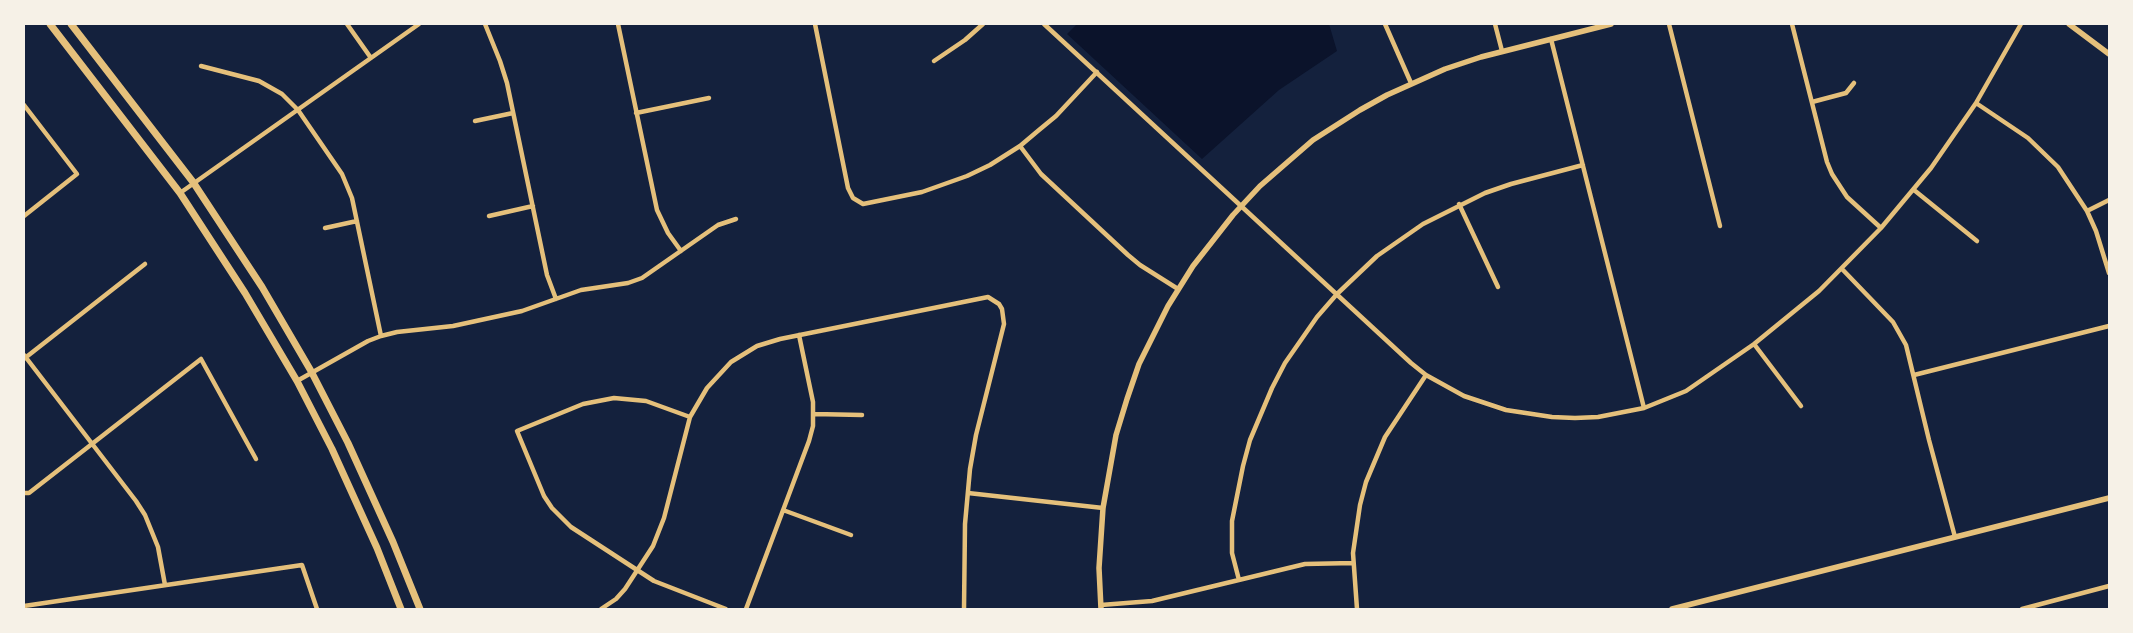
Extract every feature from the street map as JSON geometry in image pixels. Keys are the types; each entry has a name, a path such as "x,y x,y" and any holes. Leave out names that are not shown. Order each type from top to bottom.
{"main road":[{"path":"50,24 180,193 246,293 297,381 350,489 401,609"},
{"path":"71,24 193,182 258,281 311,371 367,483 420,609"}],"street":[{"path":"347,24 371,58"},
{"path":"180,193 419,24"},
{"path":"486,24 500,61 513,113 547,275 556,299"},
{"path":"618,24 657,210 668,233 681,251"},
{"path":"815,24 848,188 856,202 863,204 940,186 975,172 1020,146 1056,116 1097,72"},
{"path":"934,61 965,40 982,24"},
{"path":"1044,24 1411,363 1426,374 1470,398 1506,410 1529,415 1583,418 1644,408 1686,391 1788,318 1842,269 1914,190 1976,103 2021,24"},
{"path":"1385,24 1411,83"},
{"path":"1495,24 1502,51"},
{"path":"1353,563 1305,564 1152,602 1101,607 1099,568 1103,508 1110,462 1126,399 1155,330 1178,289 1215,236 1241,206 1284,164 1313,140 1360,110 1411,83 1445,69 1502,51 1600,25 1611,24"},
{"path":"1669,24 1720,226"},
{"path":"1792,24 1832,174 1847,197 1881,228"},
{"path":"2069,24 2109,54"},
{"path":"1551,39 1644,408"},
{"path":"201,66 259,82 272,87 282,94 298,110 342,174 350,192 357,221 381,336"},
{"path":"1812,102 1846,93 1854,83"},
{"path":"636,113 709,98"},
{"path":"1976,103 2012,126 2044,152 2070,183 2096,231 2109,273"},
{"path":"24,105 77,174 24,216"},
{"path":"475,121 513,113"},
{"path":"1020,146 1041,174 1128,255 1140,265 1178,289"},
{"path":"1239,580 1232,553 1232,522 1240,476 1250,440 1260,413 1285,363 1311,324 1337,294 1377,256 1400,239 1459,204 1511,184 1583,165"},
{"path":"1914,190 1977,241"},
{"path":"2087,212 2109,200"},
{"path":"1459,204 1498,287"},
{"path":"489,216 533,206"},
{"path":"297,381 311,371 381,336 397,332 453,326 522,311 581,290 642,278 718,225 736,219"},
{"path":"325,228 357,221"},
{"path":"145,264 24,357 145,515 158,547 165,585"},
{"path":"1842,269 1894,322 1906,345 1955,537"},
{"path":"601,609 616,599 637,572 659,534 690,417 707,388 731,362 757,346 800,335 988,297 998,304 1004,317 1004,324 976,435 968,492 963,566 964,609"},
{"path":"1914,375 2109,326"},
{"path":"746,609 809,441 814,414 813,402 800,335"},
{"path":"1754,344 1801,406"},
{"path":"24,493 29,492 201,359 256,460"},
{"path":"1357,609 1353,563 1360,505 1375,459 1397,416 1426,374"},
{"path":"690,417 646,401 614,398 582,404 517,431 544,496 552,508 571,528 637,572 670,588 726,609"},
{"path":"814,414 862,415"},
{"path":"968,492 1103,508"},
{"path":"1672,609 2109,498"},
{"path":"784,510 851,535"},
{"path":"24,606 302,565 317,609"},
{"path":"2022,609 2109,586"}],"water":[{"path":"1077,24 1329,24 1337,51 1279,90 1202,159 1067,34"}]}
